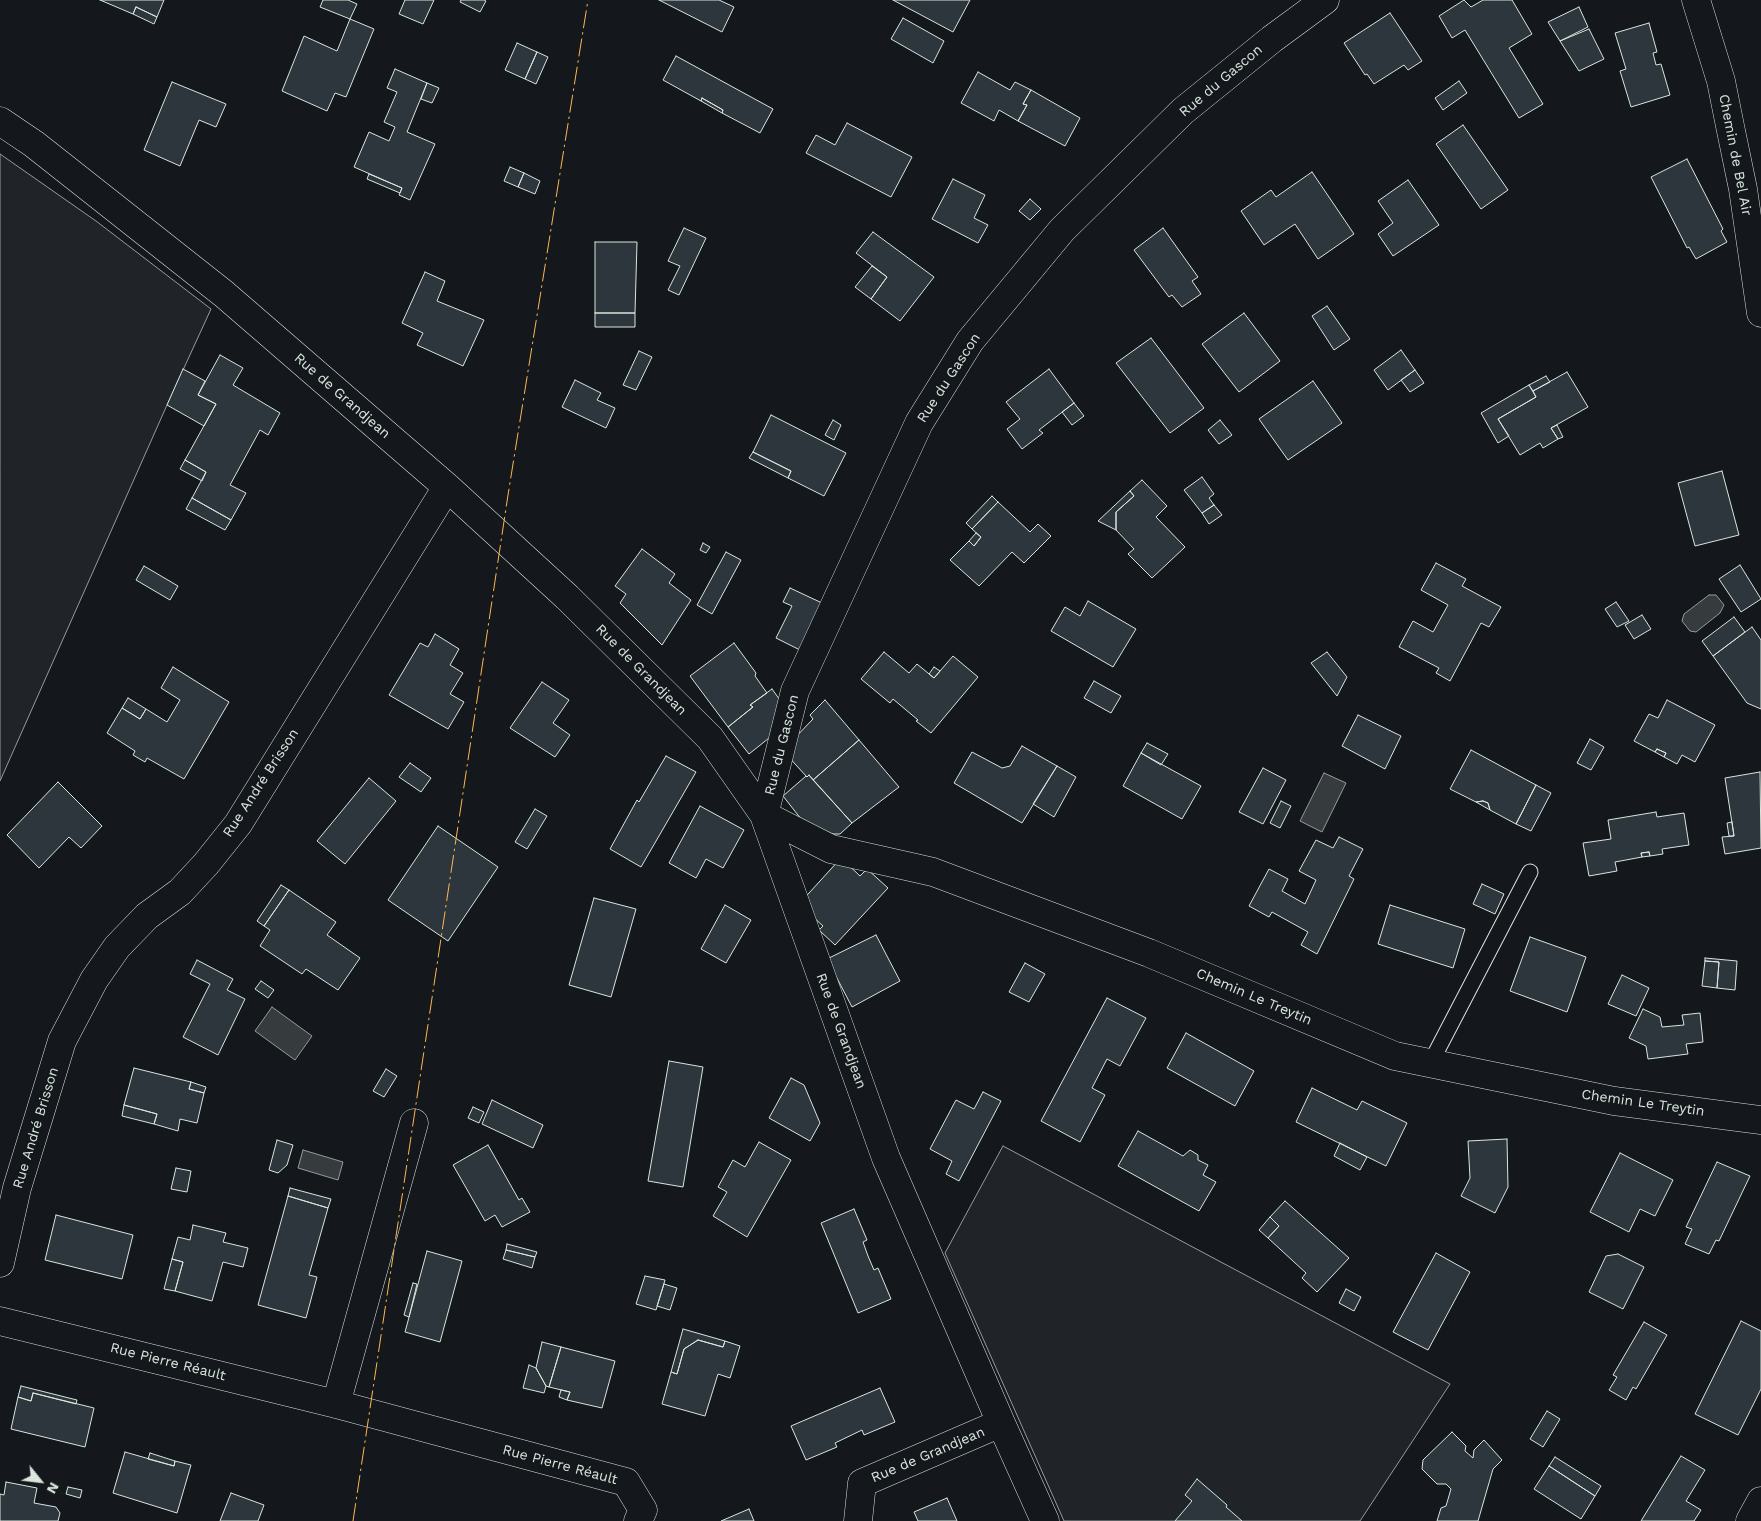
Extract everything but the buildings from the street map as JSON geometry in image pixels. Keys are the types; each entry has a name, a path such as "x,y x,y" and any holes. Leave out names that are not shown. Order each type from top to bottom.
{"street":[{"name":"Rue du Gascon","path":"764,815 795,691 919,423 970,341 1062,230 1183,112 1272,39 1325,0"},
{"name":"Chemin de Bel Air","path":"1696,0 1721,81 1738,162 1761,313"},
{"name":"Rue de Grandjean","path":"0,121 34,144 224,294 447,487 567,597 710,738 764,815 886,1158 1045,1521"},
{"name":"Rue André Brisson","path":"0,1263 9,1186 62,1041 94,980 117,947 147,916 180,892 206,864 238,824 447,487"},
{"name":"Chemin Le Treytin","path":"764,815 831,849 933,872 1149,953 1395,1056 1614,1101 1761,1120"},
{"path":"336,1404 414,1123"},
{"name":"Rue Pierre Réault","path":"0,1321 336,1404 626,1482 643,1510 638,1521"},
{"name":"Rue de Grandjean","path":"858,1521 862,1483 1001,1423"},
{"path":"1750,1521 1761,1501"}],"lane":[{"path":"1430,1064 1530,872"}],"shaded area":[{"path":"0,154 96,221 211,309 0,781"},
{"path":"1709,595 1716,595 1724,605 1720,613 1696,632 1690,631 1682,621 1684,614"},
{"path":"1324,773 1346,783 1322,832 1300,821"},
{"path":"272,1007 312,1036 295,1060 255,1031"},
{"path":"1003,1146 1450,1384 1360,1521 1064,1521 945,1253"},
{"path":"303,1150 343,1162 338,1180 298,1168"}],"power":[{"path":"353,1521 508,495 588,0"}]}
